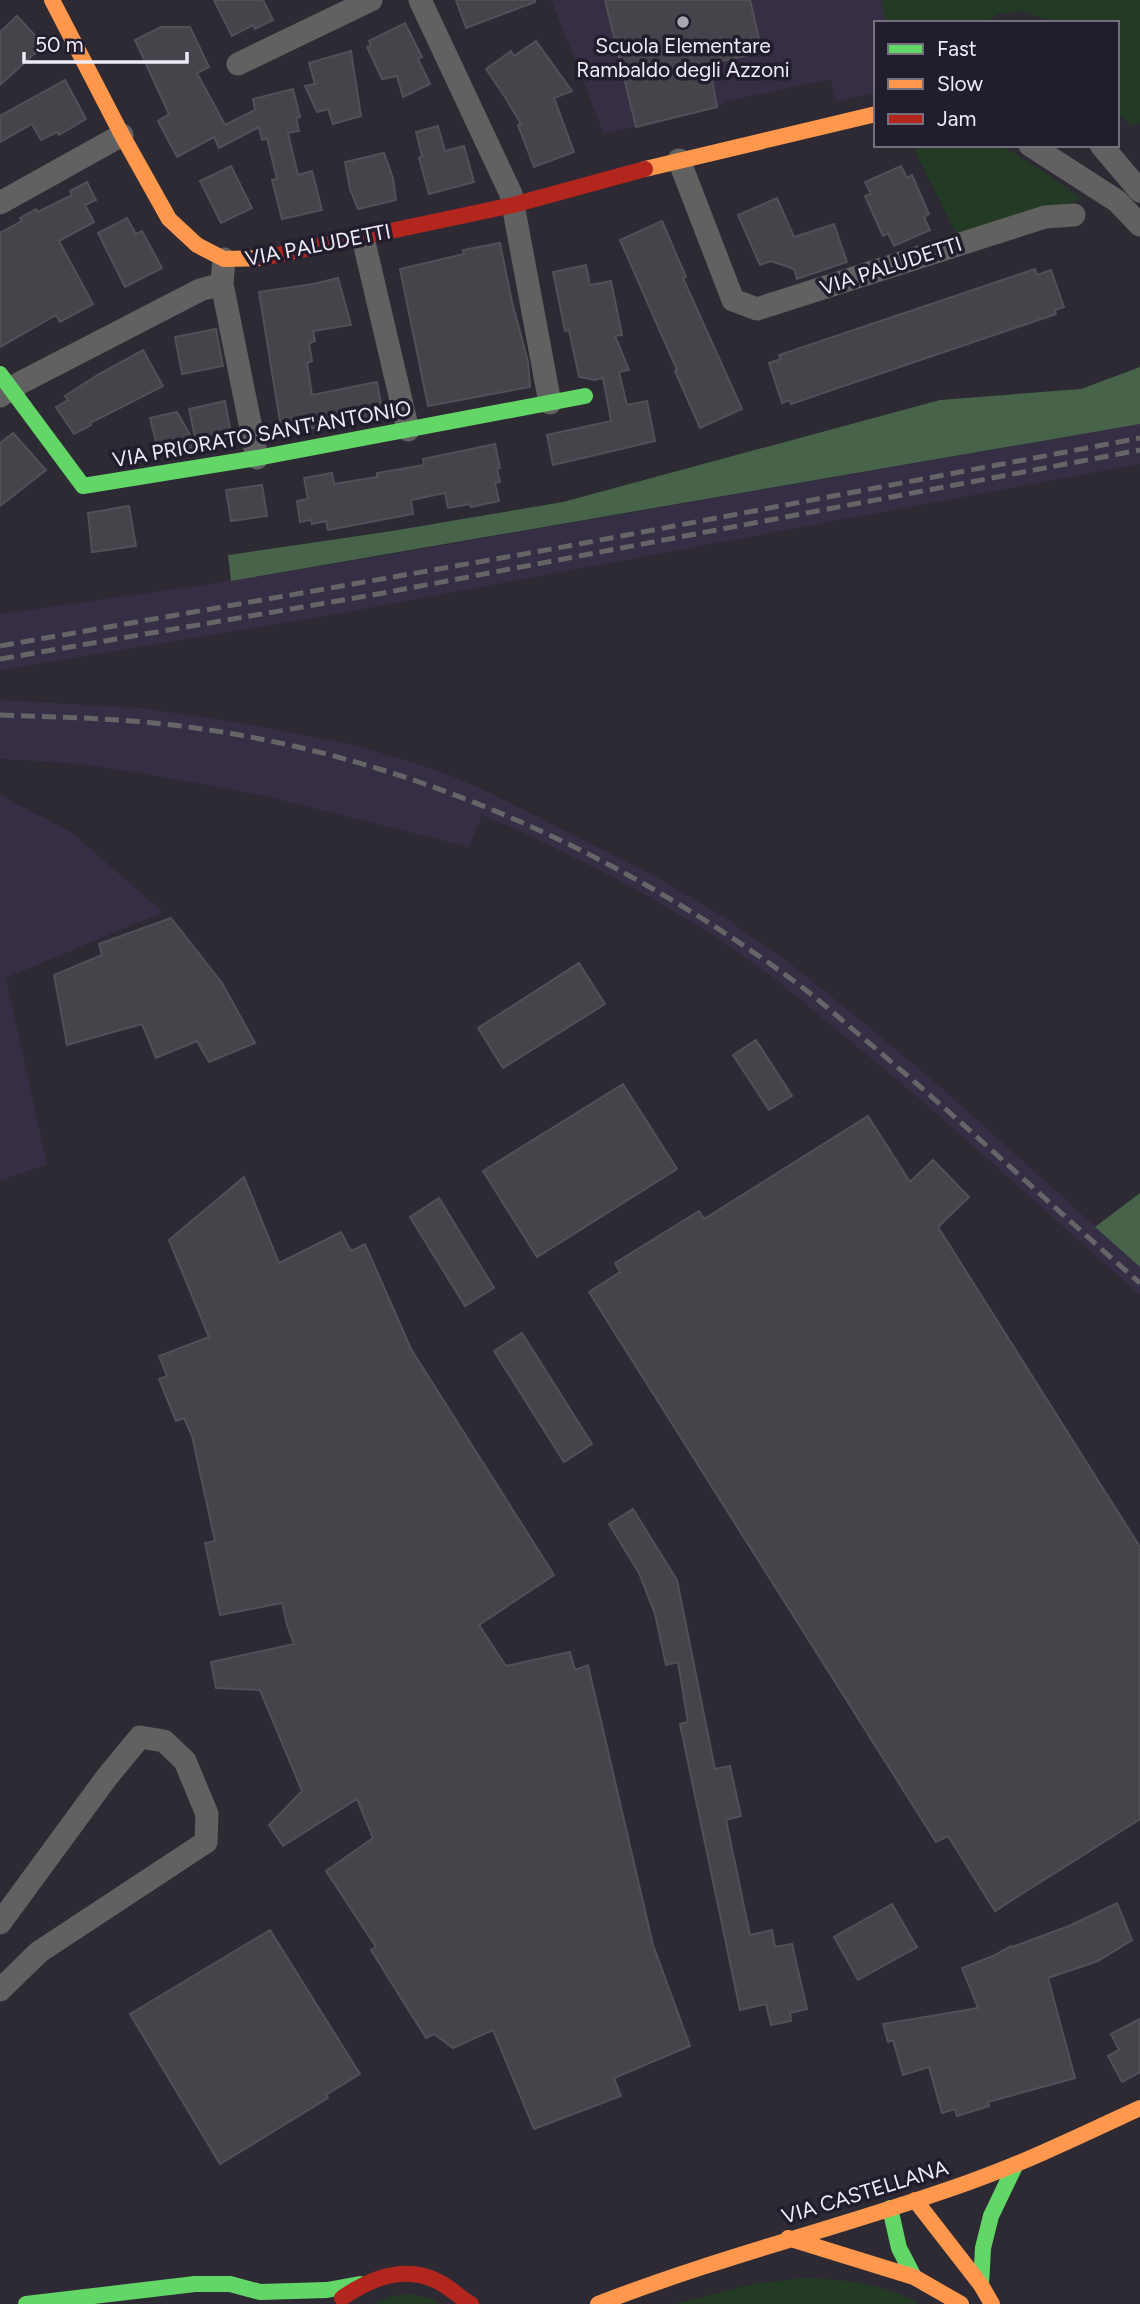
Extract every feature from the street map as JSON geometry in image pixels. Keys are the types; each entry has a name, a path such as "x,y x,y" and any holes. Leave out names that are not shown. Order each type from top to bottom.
{"street":[{"name":"VIA PALUDETTI","path":"52,0 169,219 197,245 224,259 260,259 513,205 679,160 874,114"},
{"path":"237,64 371,0"},
{"path":"419,0 506,181 513,205 550,403"},
{"path":"0,203 122,135"},
{"path":"1033,147 1117,201 1140,225"},
{"path":"1103,147 1140,191"},
{"name":"VIA PALUDETTI","path":"679,160 733,300 757,309 1045,217 1074,215"},
{"path":"363,238 408,430"},
{"path":"224,259 222,284 257,458"},
{"path":"4,386 200,290 222,284"},
{"name":"VIA PRIORATO SANT'ANTONIO","path":"4,386 83,486 257,458 585,396"},
{"path":"0,1923 107,1777 140,1737 164,1741 185,1761 207,1814 206,1842 39,1952 0,1990"},
{"name":"VIA CASTELLANA","path":"598,2304 660,2279 890,2208 1015,2166 1140,2108"},
{"path":"981,2285 983,2248 991,2216 1015,2166"},
{"path":"915,2200 981,2285 992,2304"},
{"path":"890,2208 900,2248 914,2277"},
{"path":"788,2238 890,2267 914,2277 961,2304"},
{"path":"26,2304 195,2284 230,2284 260,2292 327,2290 360,2284 386,2274 413,2274 439,2282 465,2302"},
{"path":"338,2304 360,2284"},
{"path":"260,2292 273,2304"}],"shaded area":[{"path":"551,0 881,0 886,21 874,21 874,93 836,101 830,79 728,101 717,107 604,134"},
{"path":"1140,424 1140,464 320,617 0,670 0,614 231,581"},
{"path":"0,700 141,708 241,723 359,746 433,769 478,787 653,875 727,919 792,965 943,1089 1140,1267 1140,1295 926,1104 778,981 718,938 599,870 482,815 469,847 260,795 72,763 0,759"},
{"path":"0,795 71,832 163,912 6,978 47,1164 0,1181"}],"green space":[{"path":"881,0 1140,0 1140,123 1132,125 1119,115 1119,21 1052,21 1022,11 997,14 988,21 886,21"},
{"path":"913,147 1004,147 1082,199 959,240"},
{"path":"1140,367 1140,424 231,581 228,555 563,502 940,400 1081,389"},
{"path":"1140,1193 1140,1267 1095,1227"},
{"path":"803,2278 848,2281 877,2287 919,2304 675,2304 749,2285"},
{"path":"411,2294 430,2298 440,2304 372,2304 390,2296"}],"building":[{"path":"214,0 263,0 273,20 255,29 253,25 232,36"},
{"path":"456,0 535,0 535,2 466,28"},
{"path":"605,0 750,0 762,52 709,64 717,107 636,127"},
{"path":"17,16 44,45 0,85 0,32"},
{"path":"405,23 422,57 418,59 430,84 403,97 397,76 382,79 367,47 371,46 369,41"},
{"path":"161,27 190,27 209,67 197,73 225,125 255,110 253,99 293,89 300,117 296,118 299,131 288,133 298,175 312,171 322,210 282,219 272,180 277,179 267,138 262,140 259,127 219,148 214,137 177,157 158,121 169,114 135,40"},
{"path":"536,41 572,91 554,98 574,152 534,167 518,125 521,124 486,69 511,51 514,56"},
{"path":"351,51 361,116 333,124 328,109 317,112 305,86 315,84 309,63"},
{"path":"65,80 86,119 59,135 57,132 41,140 32,124 0,142 0,116"},
{"path":"438,126 445,151 464,146 474,182 429,194 419,158 422,156 416,132"},
{"path":"384,153 393,178 396,200 358,209 350,189 345,162"},
{"path":"231,166 252,208 221,223 200,181"},
{"path":"901,166 907,178 912,175 929,214 924,217 930,230 894,246 888,233 883,236 865,196 871,194 865,182"},
{"path":"87,182 96,200 85,205 94,222 59,241 93,304 60,322 56,315 0,347 0,233 22,221 20,218 36,209 38,212 72,195 70,191"},
{"path":"777,198 794,237 834,224 847,262 797,279 794,269 771,261 760,265 738,215"},
{"path":"127,218 136,234 142,231 162,268 125,287 98,233"},
{"path":"662,221 686,277 683,278 742,409 700,428 620,240"},
{"path":"500,243 528,362 530,387 428,406 400,269 464,254 463,250"},
{"path":"586,265 590,285 611,281 622,335 615,336 629,370 619,372 627,405 647,401 655,441 553,465 547,435 611,421 603,378 595,380 579,377 569,330 565,331 553,272"},
{"path":"1035,269 1037,275 1051,270 1064,307 1055,310 1056,314 791,404 790,400 782,403 769,363 781,359 779,355"},
{"path":"338,278 351,325 313,331 315,341 309,343 312,361 307,363 312,395 377,382 383,415 282,434 259,292"},
{"path":"216,329 223,366 182,374 175,337"},
{"path":"143,350 163,386 74,434 56,407 68,400 65,396"},
{"path":"225,401 232,440 197,447 189,409"},
{"path":"177,412 197,447 159,454 150,418"},
{"path":"13,433 46,470 0,506 0,443"},
{"path":"495,444 500,468 497,469 500,482 495,483 499,501 471,507 470,504 448,508 445,493 411,500 413,514 328,530 326,521 312,524 311,520 300,522 297,501 308,499 304,478 332,473 334,484 377,477 377,473 424,465 423,459"},
{"path":"262,485 267,516 231,521 226,490"},
{"path":"129,506 136,546 92,552 88,513"},
{"path":"171,918 222,983 255,1043 209,1062 197,1041 156,1058 142,1024 67,1045 54,975 102,955 99,944"},
{"path":"579,963 605,1004 503,1068 478,1028"},
{"path":"756,1040 792,1096 769,1110 733,1055"},
{"path":"623,1084 677,1169 537,1257 483,1171"},
{"path":"868,1116 910,1182 933,1160 969,1197 938,1227 1140,1547 1140,1819 995,1911 948,1836 936,1842 589,1292 620,1272 615,1263 699,1211 704,1219"},
{"path":"244,1177 279,1263 341,1232 351,1251 365,1244 411,1349 554,1575 479,1625 506,1666 570,1652 575,1670 588,1665 653,1945 690,2046 614,2078 621,2096 534,2129 493,2030 453,2048 434,2034 426,2038 371,1950 376,1947 326,1871 373,1838 357,1799 283,1846 269,1825 302,1791 260,1690 216,1688 211,1662 294,1644 282,1603 220,1615 205,1543 215,1541 192,1436 184,1418 176,1421 159,1379 167,1376 159,1356 209,1337 169,1240"},
{"path":"439,1198 494,1288 465,1306 410,1217"},
{"path":"522,1333 592,1444 564,1462 494,1351"},
{"path":"633,1509 677,1580 715,1769 730,1766 741,1816 726,1820 750,1935 772,1930 775,1947 792,1944 807,2009 790,2013 791,2021 771,2025 766,2004 740,2010 680,1724 688,1722 678,1662 666,1665 655,1614 639,1573 609,1524"},
{"path":"1117,1903 1132,1940 1098,1961 1048,1978 1075,2078 988,2102 989,2106 957,2116 955,2109 942,2113 929,2067 903,2075 893,2040 888,2042 883,2024 978,2008 962,1968 1011,1946 1069,1926"},
{"path":"892,1904 917,1947 858,1980 834,1937"},
{"path":"270,1930 360,2074 326,2095 328,2098 220,2164 130,2014"},
{"path":"1140,2019 1140,2072 1122,2082 1108,2056 1119,2050 1111,2034"}],"railway":[{"path":"0,646 558,548 1140,438"},
{"path":"0,659 378,594 1140,450"},
{"path":"0,715 164,724 248,737 331,755 412,780 492,810 569,844 644,884 717,928 807,991 933,1098 1140,1283"}],"traffic: fast":[{"path":"0,374 83,486 257,458 585,396"},
{"path":"981,2285 983,2248 991,2216 1015,2166"},
{"path":"890,2208 899,2248 914,2277"},
{"path":"26,2304 195,2284 230,2284 260,2292 327,2290 360,2284"}],"traffic: slow":[{"path":"52,0 169,219 197,245 224,259 263,258"},
{"path":"645,169 874,114"},
{"path":"598,2304 689,2271 964,2184 1031,2158 1140,2108"},
{"path":"915,2200 981,2285 992,2304"},
{"path":"788,2238 914,2277 961,2304"}],"traffic: jam":[{"path":"263,258 513,205 645,169"},
{"path":"342,2298 376,2279 414,2274 439,2282 471,2304"}],"place":[{"name":"Scuola Elementare Rambaldo degli Azzoni","path":"683,22"}]}
